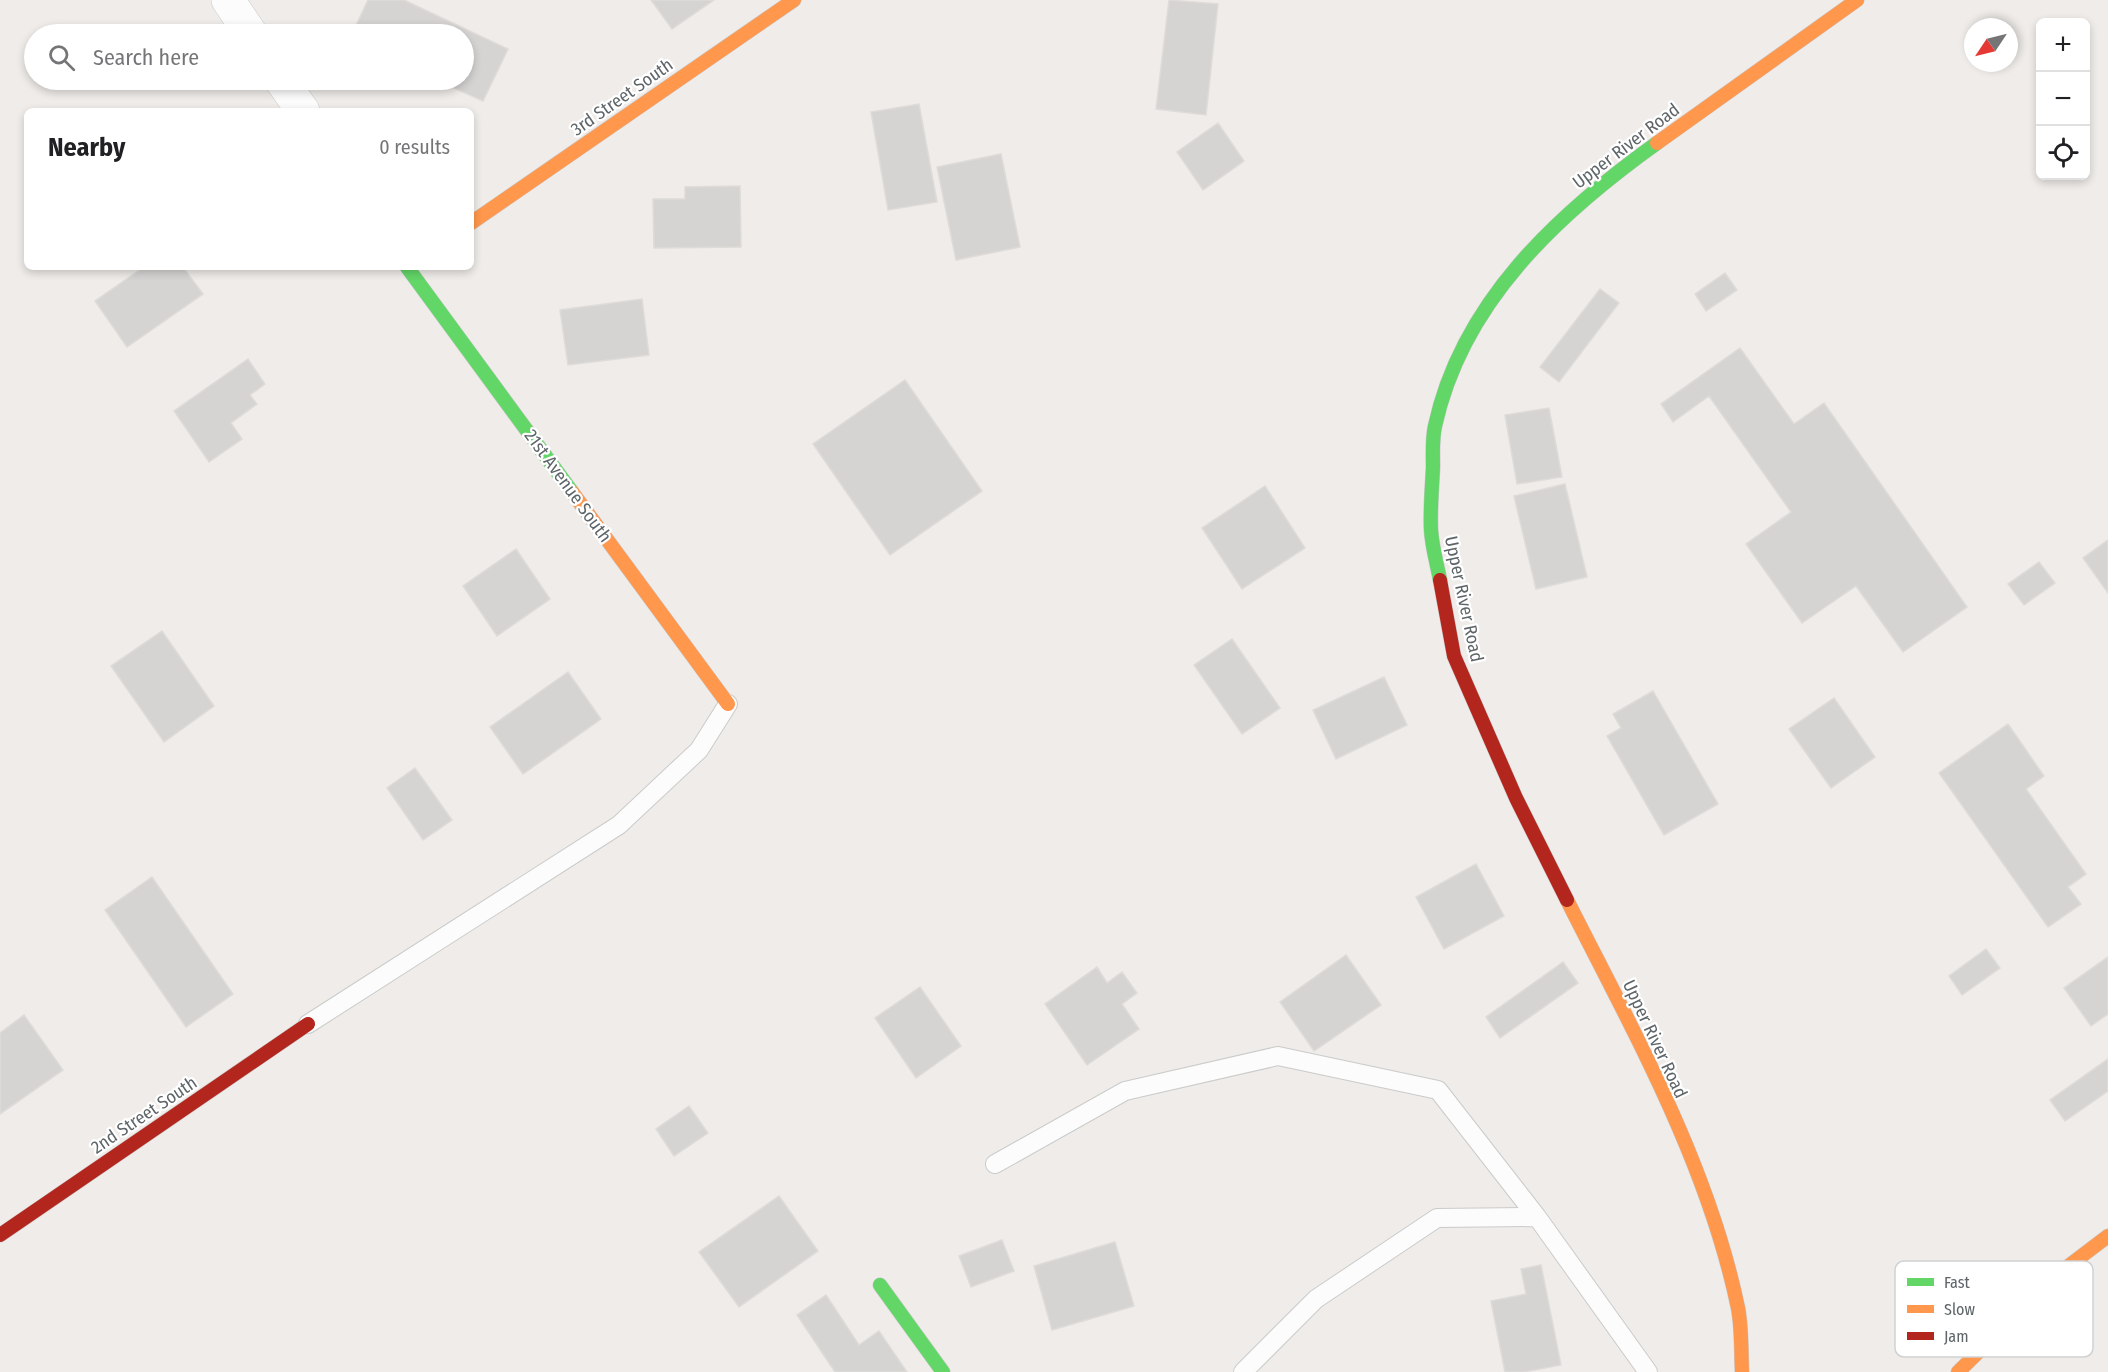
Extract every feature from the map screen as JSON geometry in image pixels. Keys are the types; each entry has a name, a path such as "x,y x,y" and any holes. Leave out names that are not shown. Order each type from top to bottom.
{"street":[{"path":"228,0 244,24"},
{"name":"3rd Street South","path":"474,221 794,0"},
{"name":"Upper River Road","path":"1742,1372 1738,1310 1710,1204 1650,1064 1516,798 1454,656 1431,531 1434,428 1451,371 1475,325 1511,272 1558,222 1624,166 1857,0"},
{"path":"289,90 301,108"},
{"name":"21st Avenue South","path":"409,270 728,704"},
{"name":"2nd Street South","path":"0,1235 308,1024"},
{"path":"2075,1261 2108,1236"},
{"path":"880,1285 943,1372"},
{"path":"1958,1372 1973,1357"}],"lane":[{"path":"308,1024 619,825 699,750 728,704"},
{"path":"995,1164 1125,1091 1278,1056 1438,1090 1537,1217 1648,1372"},
{"path":"1243,1372 1316,1299 1437,1218 1537,1217"}],"building":[{"path":"368,0 404,0 455,24 357,24"},
{"path":"651,0 714,0 672,29"},
{"path":"1169,0 1218,4 1206,115 1156,109"},
{"path":"474,33 508,49 483,101 458,90 474,90"},
{"path":"919,104 937,202 888,210 871,112"},
{"path":"1218,123 1244,161 1203,190 1177,152"},
{"path":"1001,154 1020,247 956,260 937,167"},
{"path":"740,186 741,247 654,248 653,199 685,199 685,187"},
{"path":"140,270 185,270 203,294 127,347 95,301"},
{"path":"1725,273 1737,290 1706,311 1695,294"},
{"path":"1600,289 1619,303 1559,382 1540,367"},
{"path":"642,299 649,355 568,365 560,310"},
{"path":"1740,348 1794,424 1824,403 1967,607 1903,652 1856,586 1802,623 1746,544 1791,512 1709,396 1673,422 1661,404"},
{"path":"248,359 265,384 250,395 257,404 231,423 242,439 209,462 174,411"},
{"path":"905,380 982,491 890,555 813,444"},
{"path":"1549,408 1562,477 1517,484 1505,415"},
{"path":"1565,484 1587,577 1536,589 1514,496"},
{"path":"1265,486 1305,548 1242,589 1202,528"},
{"path":"2108,540 2108,593 2083,558"},
{"path":"516,549 550,599 497,636 463,586"},
{"path":"2039,562 2055,583 2024,605 2008,584"},
{"path":"162,631 214,706 164,742 111,666"},
{"path":"1232,639 1280,708 1242,734 1194,665"},
{"path":"568,672 601,719 523,774 490,727"},
{"path":"1384,677 1407,725 1336,759 1313,710"},
{"path":"1653,691 1718,804 1664,835 1607,736 1621,728 1613,714"},
{"path":"1834,698 1875,757 1831,788 1789,729"},
{"path":"2008,724 2044,776 2026,789 2086,874 2068,887 2081,904 2048,927 1939,773"},
{"path":"415,768 452,820 423,840 387,788"},
{"path":"1476,864 1504,916 1444,949 1416,897"},
{"path":"152,877 233,994 186,1027 105,910"},
{"path":"1986,949 2000,968 1962,995 1949,976"},
{"path":"1346,955 1381,1005 1314,1051 1280,1002"},
{"path":"2108,957 2108,1014 2091,1026 2064,988"},
{"path":"1563,962 1578,983 1500,1038 1486,1017"},
{"path":"1097,967 1107,983 1122,972 1137,993 1122,1004 1139,1029 1087,1065 1045,1004"},
{"path":"920,987 961,1046 916,1078 875,1018"},
{"path":"24,1015 63,1070 0,1114 0,1033"},
{"path":"2108,1059 2108,1091 2065,1121 2050,1100"},
{"path":"689,1106 708,1133 674,1156 656,1129"},
{"path":"779,1196 818,1251 739,1307 699,1252"},
{"path":"1002,1240 1014,1271 971,1287 959,1256"},
{"path":"1115,1242 1134,1306 1052,1330 1034,1266"},
{"path":"1541,1265 1561,1365 1524,1372 1505,1372 1491,1301 1526,1294 1521,1269"},
{"path":"826,1295 859,1345 879,1331 907,1372 835,1372 797,1315"}],"traffic: fast":[{"path":"1440,580 1431,530 1433,436 1448,381 1467,339 1491,301 1550,231 1620,170 1657,143"},
{"path":"409,270 572,492"},
{"path":"880,1285 943,1372"}],"traffic: slow":[{"path":"474,221 794,0"},
{"path":"1657,143 1857,0"},
{"path":"572,492 728,704"},
{"path":"1567,900 1666,1099 1708,1202 1725,1254 1738,1308 1742,1372"},
{"path":"2075,1261 2108,1236"},
{"path":"1958,1372 1973,1357"}],"traffic: jam":[{"path":"1440,580 1454,656 1516,798 1567,900"},
{"path":"0,1235 308,1024"}]}
